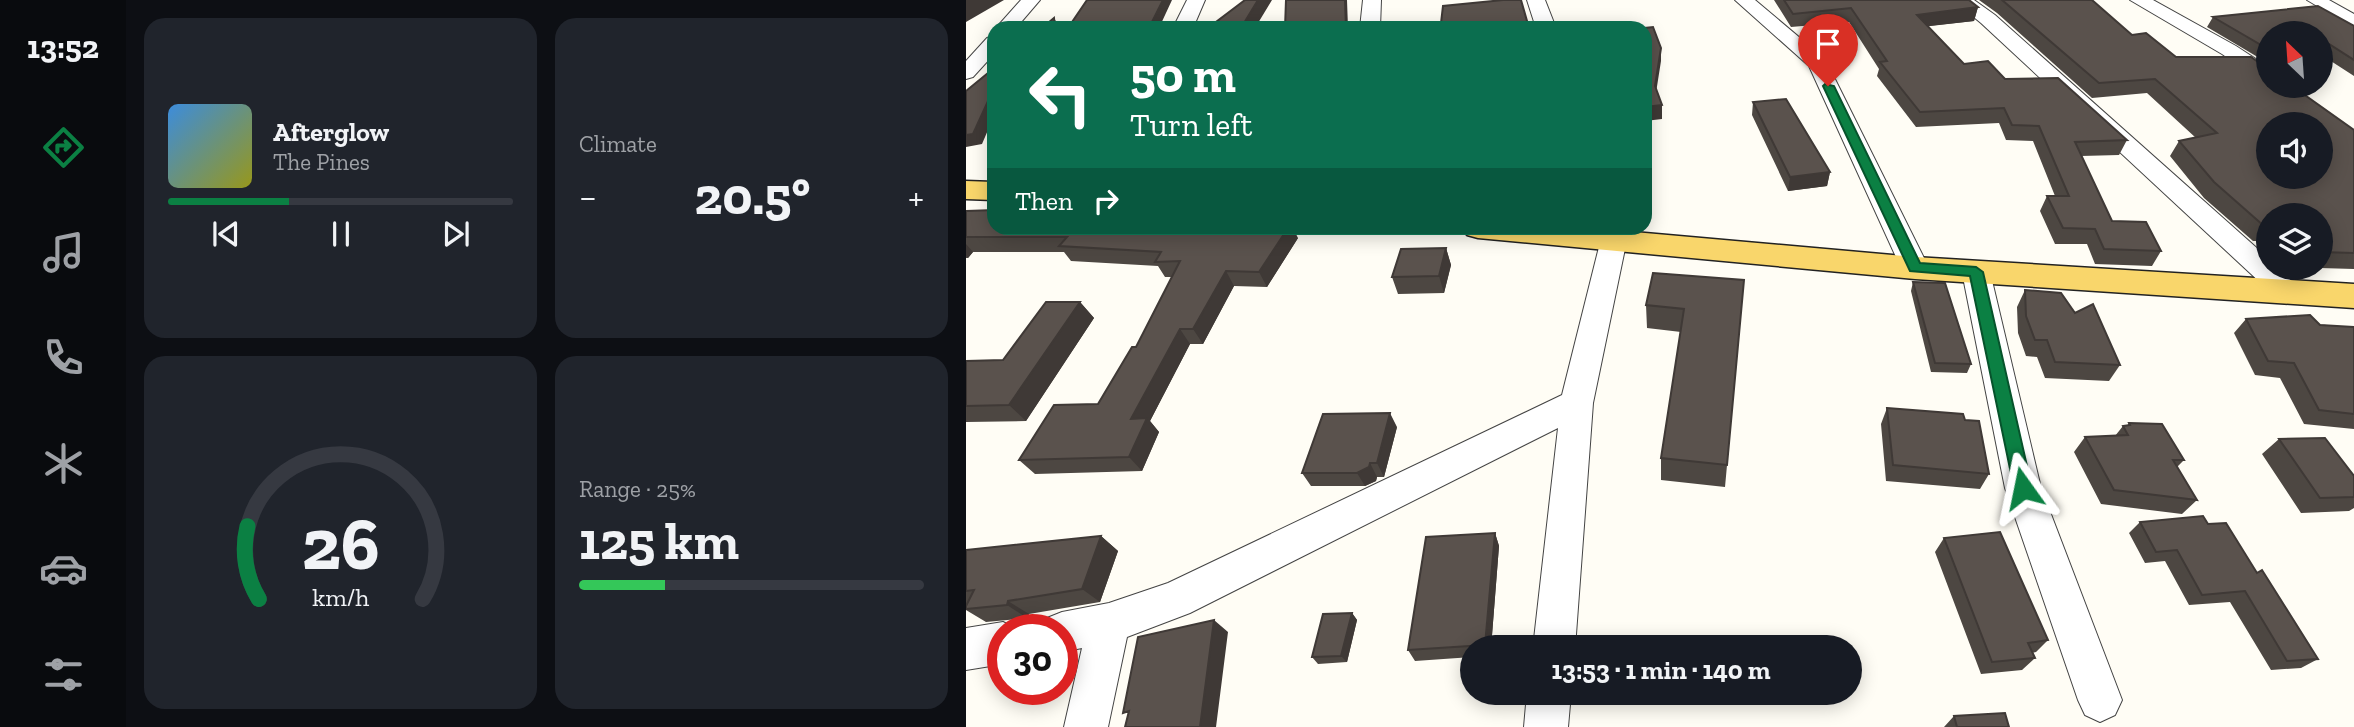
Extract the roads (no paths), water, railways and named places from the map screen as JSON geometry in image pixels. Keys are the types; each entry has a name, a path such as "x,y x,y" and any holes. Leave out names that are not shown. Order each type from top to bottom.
{"main road":[{"path":"966,190 987,191"},
{"path":"1585,235 1915,268 2352,298"}],"street":[{"path":"1012,21 1031,0"},
{"path":"1186,21 1196,0"},
{"path":"1370,21 1372,0"},
{"path":"1536,0 1544,21"},
{"path":"1744,0 1818,63 1915,268"},
{"path":"1962,0 1988,19 2288,292"},
{"path":"2139,0 2256,68"},
{"path":"2316,0 2354,22"},
{"path":"966,73 987,49"},
{"path":"1554,635 1577,403 1614,239"},
{"path":"1976,272 2023,488 2100,700"},
{"path":"1078,629 1109,624 1176,599 1577,403"},
{"path":"1086,727 1109,624"},
{"path":"966,649 987,646"},
{"path":"1546,727 1548,705"}]}
